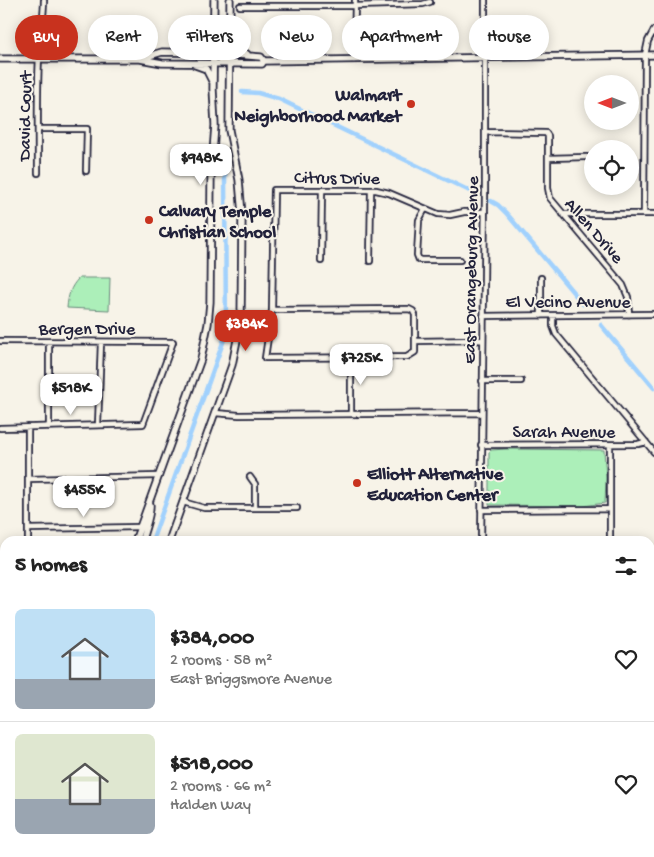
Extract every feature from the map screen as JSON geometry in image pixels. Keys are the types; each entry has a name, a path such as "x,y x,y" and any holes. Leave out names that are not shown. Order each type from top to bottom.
{"main road":[{"path":"214,0 214,15"},
{"path":"230,0 230,15"},
{"path":"549,56 654,55"},
{"path":"0,59 15,59"},
{"path":"146,60 162,63 262,64 264,60"},
{"path":"137,536 201,359 208,324 210,302 211,179 215,125 213,60"},
{"path":"188,63 206,69 211,77 213,89"},
{"path":"171,536 236,350 242,305 242,214 239,180 230,139 229,63"},
{"path":"143,536 150,512 150,500"}],"street":[{"name":"David Court","path":"43,15 44,0"},
{"path":"355,15 356,0"},
{"name":"East Orangeburg Avenue","path":"485,0 485,15"},
{"path":"240,6 355,6 423,4 430,2"},
{"path":"644,214 645,55 648,41 654,30"},
{"name":"David Court","path":"38,173 39,60"},
{"name":"East Orangeburg Avenue","path":"481,536 485,60"},
{"path":"38,129 87,129 86,171"},
{"name":"Allen Drive","path":"485,132 546,133 548,136 548,192 552,202 623,285 628,297 629,315"},
{"path":"548,158 584,158"},
{"name":"Citrus Drive","path":"272,310 274,190 371,190 390,192 425,209 444,215 485,212"},
{"path":"321,261 322,190"},
{"path":"370,261 371,190"},
{"path":"425,209 419,220 417,255 419,260 460,260"},
{"path":"562,214 654,214"},
{"path":"541,278 541,316"},
{"path":"409,309 415,315 415,350 413,355 407,357 265,358 272,310 409,309"},
{"name":"El Vecino Avenue","path":"483,316 654,314"},
{"path":"553,316 553,326 556,334 654,452"},
{"path":"415,340 482,340"},
{"name":"Bergen Drive","path":"0,341 173,342 144,424 98,426"},
{"path":"49,427 50,342"},
{"path":"0,428 98,426 100,342"},
{"path":"351,358 351,414"},
{"path":"482,382 521,380"},
{"path":"215,413 239,416 482,413"},
{"path":"28,427 28,536"},
{"name":"Sarah Avenue","path":"481,445 610,445 646,442"},
{"path":"610,445 610,536"},
{"path":"28,479 159,476"},
{"path":"250,477 256,484 255,508"},
{"path":"183,502 204,508 297,508"},
{"path":"481,510 610,509"},
{"path":"28,529 140,527"}],"green space":[{"path":"79,278 110,278 109,310 67,308 70,292"},
{"path":"491,450 604,450 605,503 583,506 489,505 489,452"}],"waterway":[{"path":"242,92 258,93 279,99 476,194"},
{"path":"154,536 226,334 225,174"},
{"path":"491,201 507,214 583,304"},
{"path":"601,325 654,388"}],"place":[{"name":"Walmart Neighborhood Market","path":"411,104"},
{"name":"Calvary Temple Christian School","path":"149,220"},
{"name":"Elliott Alternative Education Center","path":"357,483"}]}
